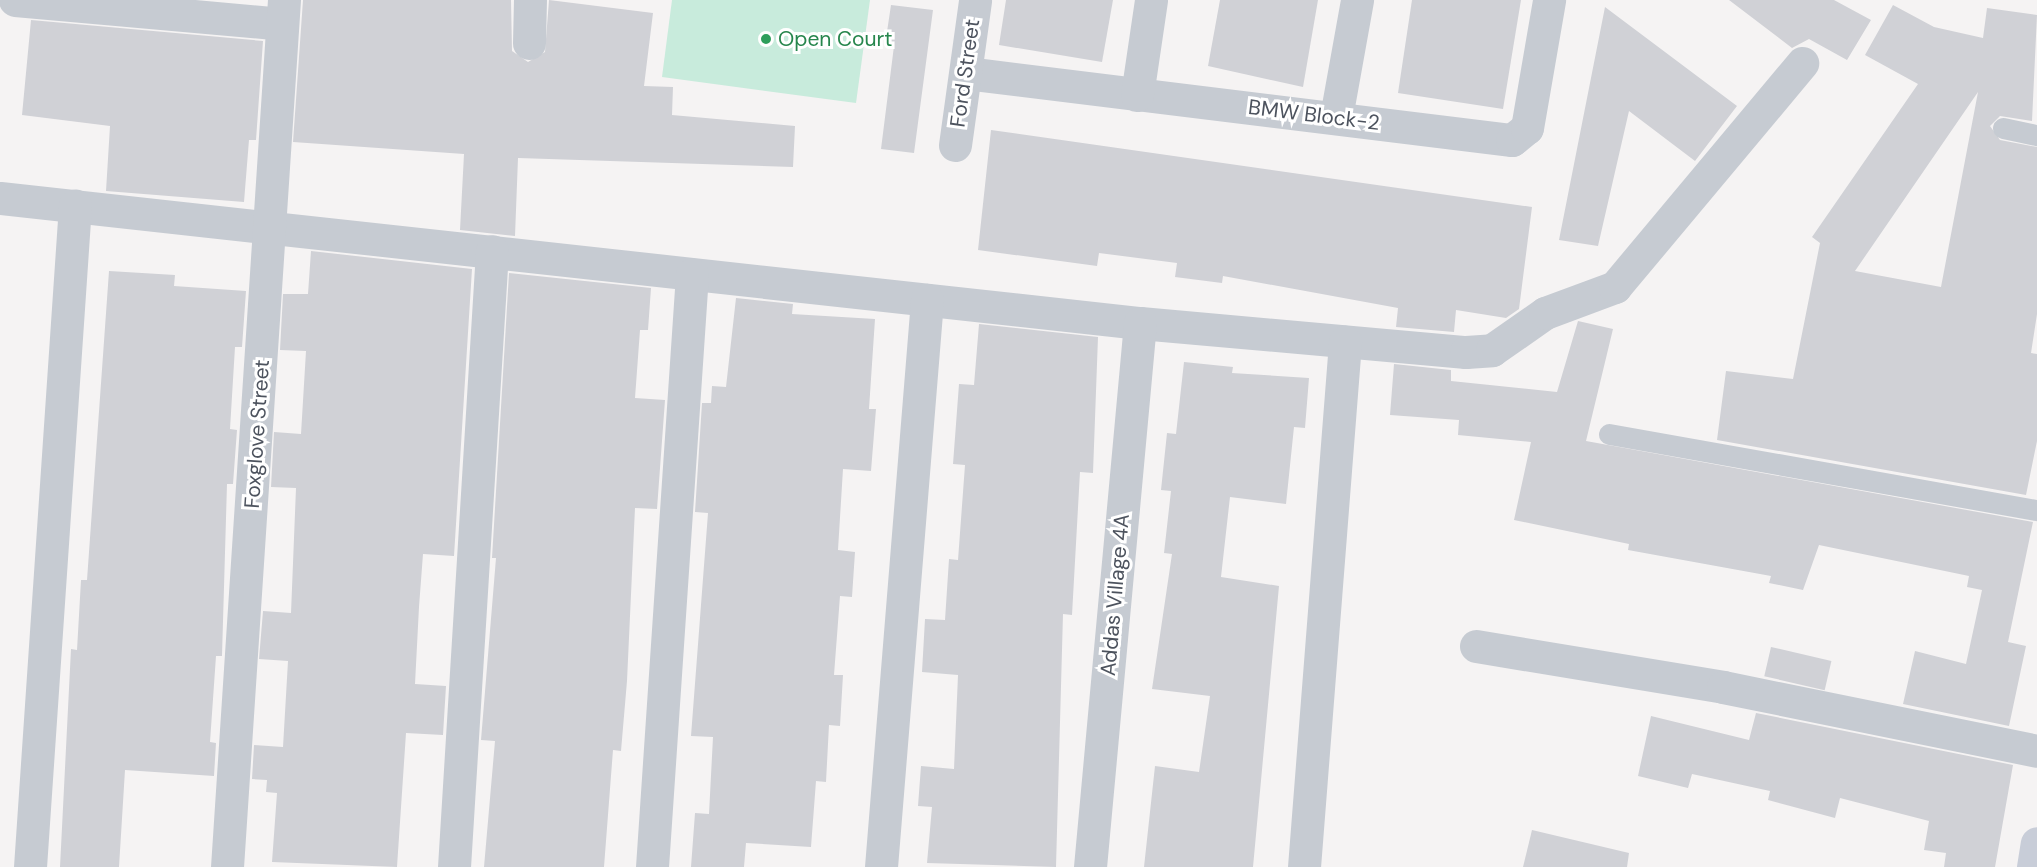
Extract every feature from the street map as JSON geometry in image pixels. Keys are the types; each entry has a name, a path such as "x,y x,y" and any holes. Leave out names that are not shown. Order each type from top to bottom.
{"main road":[{"path":"2033,867 2037,843"}],"street":[{"path":"15,0 283,12"},
{"path":"529,43 530,0"},
{"name":"Ford Street","path":"955,145 975,0"},
{"path":"1137,95 1151,0"},
{"path":"1336,117 1357,0"},
{"name":"BMW Block-2","path":"966,73 1137,95 1521,137 1549,0"},
{"name":"Foxglove Street","path":"227,867 272,225 283,12"},
{"path":"0,198 272,225 1140,323 1345,342 1491,350 1545,313 1616,287 1802,63"},
{"path":"30,867 75,206"},
{"path":"454,867 492,251"},
{"path":"652,867 692,274"},
{"path":"881,867 927,300"},
{"name":"Addas Village 4A","path":"1090,867 1140,323"},
{"path":"1304,867 1345,342"},
{"path":"1476,646 1723,687 2037,751"}],"lane":[{"path":"2003,128 2037,135"},
{"path":"1609,434 2037,510"}],"green space":[{"name":"Open Court","path":"672,0 870,0 856,103 662,77"}],"building":[{"path":"303,0 511,0 512,51 528,62 545,52 549,0 653,13 644,86 673,87 672,115 795,126 793,167 518,158 515,236 460,230 464,154 293,142"},
{"path":"1006,0 1113,0 1102,62 999,45"},
{"path":"1220,0 1318,0 1303,87 1208,66"},
{"path":"1412,0 1521,0 1503,109 1398,93"},
{"path":"1729,0 1834,0 1871,20 1847,60 1809,39 1792,48"},
{"path":"891,5 933,10 914,153 881,149 894,46 885,45"},
{"path":"1893,5 1934,27 1983,38 1987,8 2037,15 2032,121 2000,116 1990,126 2000,140 2037,147 2037,314 2031,353 2037,354 2037,441 2026,495 1717,440 1726,371 1793,379 1820,243 1812,237 1918,84 1865,55","holes":["1978,92 1941,287 1855,271"]},
{"path":"1605,7 1737,106 1695,161 1629,111 1598,246 1559,240"},
{"path":"31,20 263,41 256,140 249,140 244,202 106,191 110,126 22,115"},
{"path":"991,130 1532,207 1519,309 1506,318 1456,310 1454,332 1396,327 1398,308 1223,276 1222,283 1175,277 1177,263 1099,253 1097,266 978,250"},
{"path":"311,251 472,269 454,556 423,554 419,607 415,684 446,686 443,735 406,733 397,867 272,862 277,793 266,792 267,780 252,779 254,745 283,747 288,661 259,659 263,611 291,613 296,488 271,487 274,432 301,434 306,351 280,350 283,294 308,294"},
{"path":"109,271 175,275 174,286 246,291 242,347 235,347 230,429 237,430 233,484 227,484 222,656 216,656 210,742 216,743 214,776 125,770 119,867 60,867 71,649 77,650 81,580 87,580"},
{"path":"509,273 651,288 648,330 640,330 635,398 665,400 657,509 635,508 627,681 621,751 613,750 604,867 484,867 495,741 481,740 496,558 492,558"},
{"path":"736,298 793,304 792,314 875,319 869,409 876,409 871,471 843,469 838,550 855,552 852,597 840,596 834,675 843,675 840,726 829,725 826,782 816,781 811,847 746,843 744,867 691,867 695,813 709,814 713,737 691,736 708,513 695,512 702,403 711,403 712,386 726,387"},
{"path":"1578,321 1613,329 1586,441 2033,522 2008,642 2026,646 2009,726 1903,704 1915,651 1966,664 1982,590 1967,587 1969,576 1819,545 1803,590 1769,583 1771,576 1628,550 1629,544 1514,520 1531,442 1458,435 1459,420 1390,415 1394,364 1451,370 1451,381 1557,392"},
{"path":"979,324 1098,337 1093,473 1080,472 1072,615 1063,614 1056,867 927,863 932,807 918,806 921,766 954,769 958,675 922,672 925,619 945,620 949,559 958,560 965,465 953,464 959,384 974,385"},
{"path":"1184,362 1233,367 1232,373 1309,378 1305,428 1294,427 1286,504 1230,497 1221,577 1279,586 1253,867 1144,867 1155,766 1199,772 1210,696 1152,689 1172,554 1164,553 1171,491 1161,490 1167,433 1176,434"},
{"path":"1771,647 1831,661 1825,690 1764,676"},
{"path":"1756,713 2013,765 1995,867 1944,867 1946,853 1924,850 1929,821 1840,798 1835,818 1768,800 1770,791 1692,774 1688,788 1638,776 1651,716 1749,740"},
{"path":"1532,830 1629,853 1627,867 1523,867"}],"place":[{"name":"Open Court","path":"766,39"}]}
